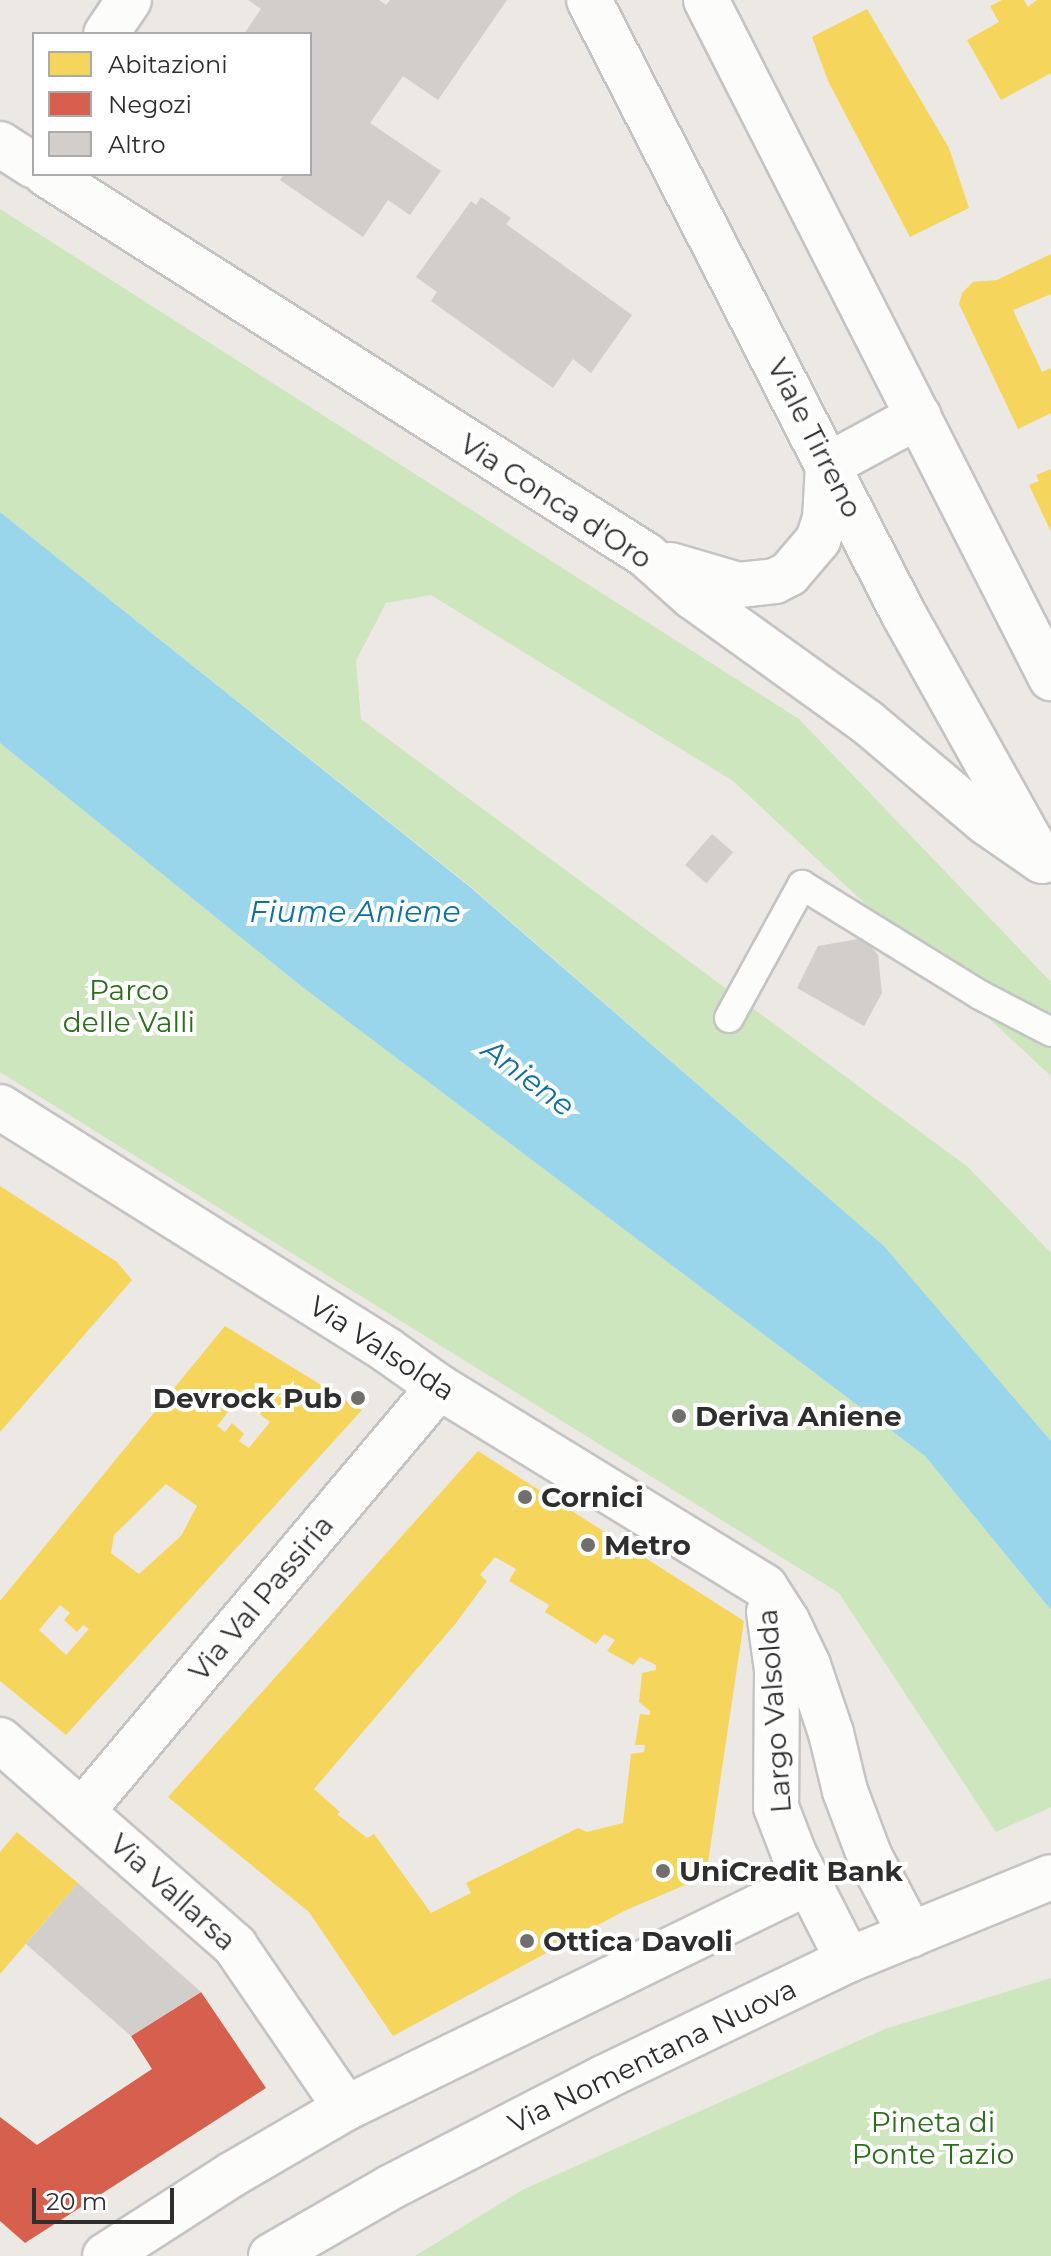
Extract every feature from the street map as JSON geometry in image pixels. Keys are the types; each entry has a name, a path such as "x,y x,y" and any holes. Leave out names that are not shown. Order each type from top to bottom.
{"street":[{"path":"107,32 129,0"},
{"name":"Viale Tirreno","path":"589,0 903,613 1046,866"},
{"path":"706,0 1051,678"},
{"name":"Via Conca d'Oro","path":"57,176 646,555 693,597 867,722 987,823 1046,866"},
{"path":"646,555 721,583 739,585 775,581 799,565 818,540 825,519 828,465 919,416"},
{"name":"Via Valsolda","path":"0,1107 387,1350 439,1387 765,1587"},
{"name":"Via Val Passiria","path":"83,1810 439,1387"},
{"name":"Largo Valsolda","path":"765,1587 777,1670 776,1807 807,1883 848,1960"},
{"name":"Largo Valsolda","path":"765,1587 787,1621 808,1665 831,1733 845,1791 870,1857 911,1935"},
{"name":"Via Vallarsa","path":"7,1760 83,1810 235,1946 346,2108"},
{"name":"Via Nomentana Nuova","path":"271,2256 391,2187 552,2104 848,1960 1048,1878"},
{"path":"105,2256 231,2175 346,2108 807,1883"}],"lane":[{"path":"729,1018 802,885 980,995 1051,1032"}],"green space":[{"path":"0,209 799,719 1051,982 1051,1076 733,781 431,595 386,603 356,661 361,719 968,1167 1051,1253 1051,1441 884,1246 470,886 0,512"},
{"name":"Parco delle Valli","path":"0,743 301,986 925,1456 1051,1610 1051,1807 996,1832 839,1593 0,1072"},
{"name":"Pineta di Ponte Tazio","path":"1051,1978 1051,2256 415,2256 522,2190 885,2029"}],"water":[{"name":"Fiume Aniene","path":"0,512 470,887 884,1246 1051,1441 1051,1610 925,1456 301,986 0,743"}],"building: Abitazioni":[{"path":"1002,0 1024,0 1028,7 1037,0 1051,0 1051,73 1001,100 967,40 999,22 990,6"},
{"path":"867,9 949,148 969,208 910,237 828,81 812,37"},
{"path":"1051,254 1051,294 1013,310 1042,372 1051,368 1051,413 1018,429 959,304 962,293 973,282 997,280"},
{"path":"1051,469 1051,532 1029,485 1039,481 1036,475"},
{"path":"0,1186 117,1262 132,1280 0,1432"},
{"path":"225,1326 362,1410 66,1735 0,1681 0,1601","holes":["239,1398 270,1422 249,1448 239,1441 244,1434 232,1423 225,1432 217,1426","166,1484 197,1506 181,1536 139,1574 111,1553 114,1535","60,1605 70,1613 64,1620 77,1632 83,1625 89,1629 66,1655 39,1630"]},
{"path":"478,1451 744,1621 706,1876 624,1911 393,2036 309,1912 168,1797","holes":["495,1557 516,1569 509,1581 549,1605 545,1612 596,1644 604,1634 615,1640 607,1651 633,1665 640,1657 656,1665 656,1670 642,1673 639,1702 650,1711 650,1715 640,1714 635,1745 645,1745 644,1752 631,1754 623,1823 587,1832 578,1828 466,1883 471,1893 431,1913 374,1834 367,1838 337,1814 340,1812 314,1789 456,1623 487,1581 480,1575"]},
{"path":"17,1832 78,1883 0,1974 0,1852"}],"building: Negozi":[{"path":"201,1992 266,2088 25,2243 0,2221 0,2117 37,2145 152,2069 131,2036"}],"building: Altro":[{"path":"248,0 379,0 386,5 390,0 507,0 438,100 403,76 370,123 441,171 410,215 388,200 363,237 280,180 283,176 312,176 312,32 245,32 261,9"},
{"path":"481,197 511,218 506,224 632,315 591,373 573,359 553,388 431,301 437,292 416,277 471,201 476,205"},
{"path":"712,834 733,852 706,883 685,865"},
{"path":"864,938 878,955 882,993 864,1026 797,988 818,946"},
{"path":"78,1883 201,1992 131,2036 26,1944"}],"place":[{"name":"Devrock Pub","path":"358,1398"},
{"name":"Deriva Aniene","path":"679,1416"},
{"name":"Cornici","path":"525,1497"},
{"name":"Metro","path":"588,1545"},
{"name":"UniCredit Bank","path":"663,1871"},
{"name":"Ottica Davoli","path":"527,1941"}],"water label":[{"name":"Aniene","path":"528,1078"}]}
